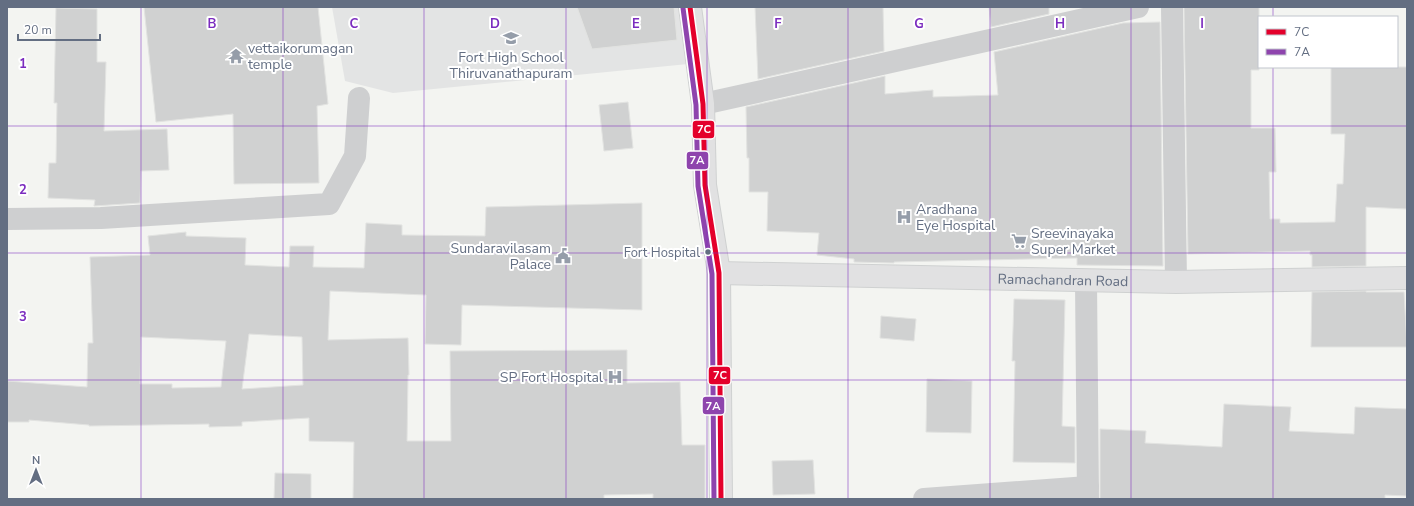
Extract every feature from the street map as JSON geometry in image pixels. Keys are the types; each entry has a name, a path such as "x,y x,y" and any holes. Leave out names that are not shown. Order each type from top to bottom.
{"street":[{"path":"690,7 703,104 705,185 719,274 721,499"},
{"path":"703,104 1138,7"},
{"path":"1172,7 1176,282"},
{"path":"7,219 102,218 329,204 355,156 359,98"},
{"name":"Ramachandran Road","path":"719,274 1176,282 1407,278"},
{"path":"924,499 1088,493 1086,281"}],"shaded area":[{"name":"Fort High School Thiruvanathapuram","path":"332,7 682,7 688,64 393,93 345,81"}],"building":[{"name":"vettaikorumagan temple","path":"144,7 318,7 328,104 317,106 319,183 234,184 233,114 156,122"},
{"path":"577,7 674,7 677,40 592,49"},
{"path":"755,7 883,7 884,51 758,79"},
{"path":"989,7 1049,7 1049,14 991,27"},
{"path":"1184,7 1259,7 1259,70 1251,70 1251,128 1275,128 1276,172 1269,172 1270,219 1280,219 1280,223 1335,222 1337,184 1343,184 1345,134 1331,134 1331,68 1407,67 1407,209 1366,207 1366,266 1312,267 1312,255 1310,255 1310,251 1188,254"},
{"path":"56,8 97,9 97,62 106,62 104,131 167,129 169,170 141,171 140,203 94,206 95,200 48,198 49,163 56,163 57,103 54,103"},
{"path":"1160,22 1163,266 1077,265 1077,258 894,263 854,262 854,259 817,255 819,233 767,231 768,192 749,192 746,107 885,76 885,94 933,90 933,97 998,95 994,52 1123,23"},
{"path":"628,102 633,148 604,151 599,105"},
{"path":"642,203 642,310 462,305 461,345 425,344 426,295 330,291 328,340 408,338 409,375 407,441 451,441 450,351 627,350 627,383 680,382 682,445 705,445 705,499 653,499 653,494 604,495 604,499 353,499 354,442 309,441 309,418 242,422 242,426 209,427 209,424 89,426 29,420 29,422 7,422 7,381 87,387 88,343 93,343 90,257 150,255 148,236 186,232 186,236 246,238 245,265 289,267 290,246 314,246 313,267 364,268 366,223 402,225 402,235 485,236 486,207","holes":["249,334 302,337 303,385 242,389","141,337 226,341 221,387 172,388 172,384 140,384"]},
{"path":"1312,292 1404,292 1407,347 1311,347"},
{"path":"1014,299 1065,300 1062,426 1075,427 1075,463 1013,462 1015,361 1012,361"},
{"path":"881,316 916,319 914,341 880,338"},
{"path":"927,379 972,381 971,433 926,432"},
{"path":"1224,404 1291,407 1289,431 1354,434 1355,407 1407,409 1407,496 1385,495 1385,499 1100,499 1100,429 1146,431 1145,443 1222,447"},
{"path":"813,460 815,494 773,495 772,461"},
{"path":"275,473 311,474 311,499 274,499"}],"transit line":[{"name":"7C","path":"690,7 703,104 705,185 719,273 721,499"},
{"name":"7A","path":"683,8 696,105 698,186 712,274 714,499"}],"place":[{"name":"Fort High School Thiruvanathapuram","path":"511,38"},
{"name":"vettaikorumagan temple","path":"236,56"},
{"name":"Aradhana Eye Hospital","path":"904,217"},
{"name":"Sreevinayaka Super Market","path":"1019,241"},
{"name":"Fort Hospital","path":"708,252"},
{"name":"Sundaravilasam Palace","path":"563,256"},
{"name":"SP Fort Hospital","path":"615,377"}]}
